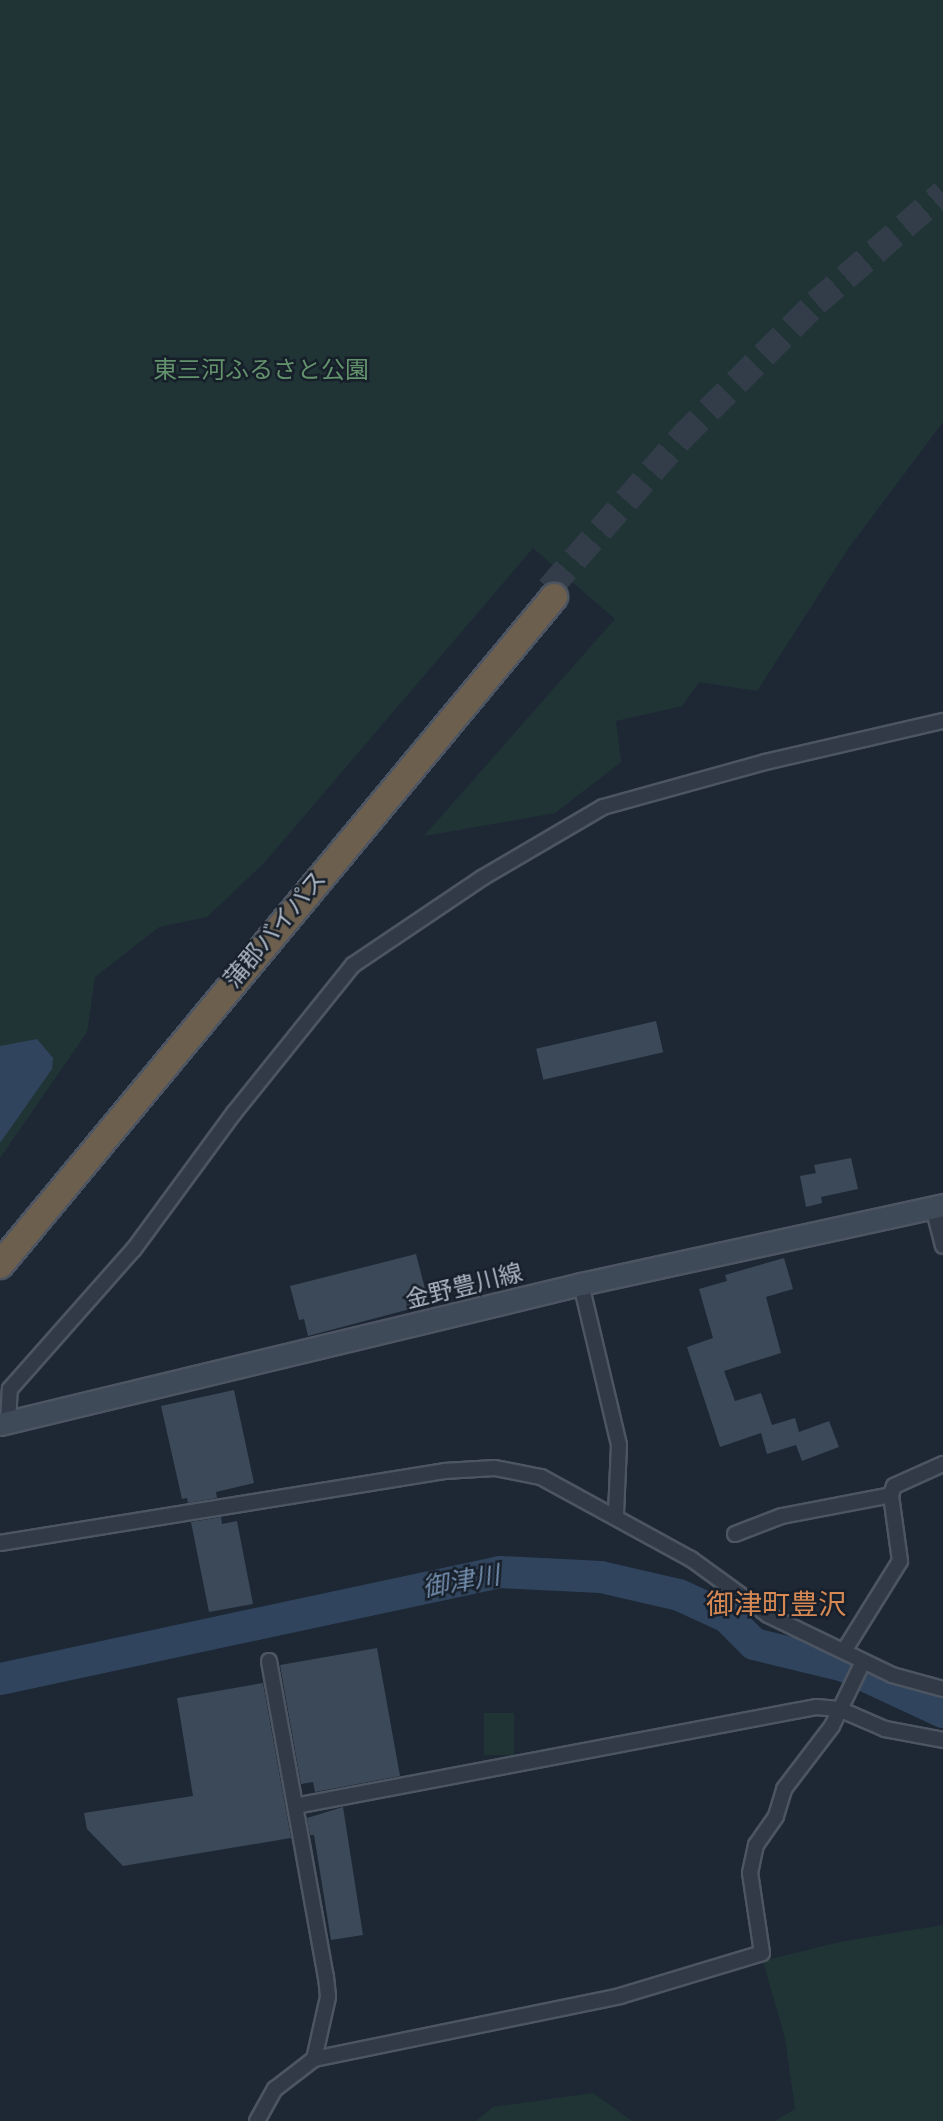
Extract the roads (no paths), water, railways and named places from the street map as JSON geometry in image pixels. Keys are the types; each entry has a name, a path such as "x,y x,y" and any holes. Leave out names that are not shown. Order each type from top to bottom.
{"highway":[{"name":"蒲郡バイパス","path":"0,1248 204,996 552,593 0,1265"}],"main road":[{"name":"金野豊川線","path":"4,1424 581,1284 938,1206"}],"street":[{"path":"4,1424 10,1389 134,1249 234,1113 353,965 482,878 603,807 765,762 943,721"},
{"path":"938,1206 943,1246"},
{"path":"581,1284 619,1445 616,1515"},
{"path":"844,1651 900,1561 891,1495 894,1486 943,1464"},
{"path":"0,1543 444,1471 495,1468 541,1478 616,1515 691,1559 768,1615 844,1651 861,1666 916,1684 943,1689"},
{"path":"735,1534 782,1516 891,1495"},
{"path":"269,1661 328,1997 314,2059"},
{"path":"257,2121 275,2089 314,2059 620,1996 762,1953 750,1873 756,1845 776,1816 784,1789 841,1706 861,1666"},
{"path":"295,1806 816,1707 841,1706 885,1729 943,1740"}],"water":[{"path":"37,1039 53,1058 52,1069 0,1143 0,1046"}],"waterway":[{"name":"御津川","path":"0,1679 500,1572 601,1577 679,1595 727,1617 754,1644 844,1666 943,1712"}],"tunnel":[{"path":"549,589 681,438 816,303 943,193"}],"district":[{"name":"御津町豊沢","path":"776,1604"}],"park label":[{"name":"東三河ふるさと公園","path":"261,370"}]}
